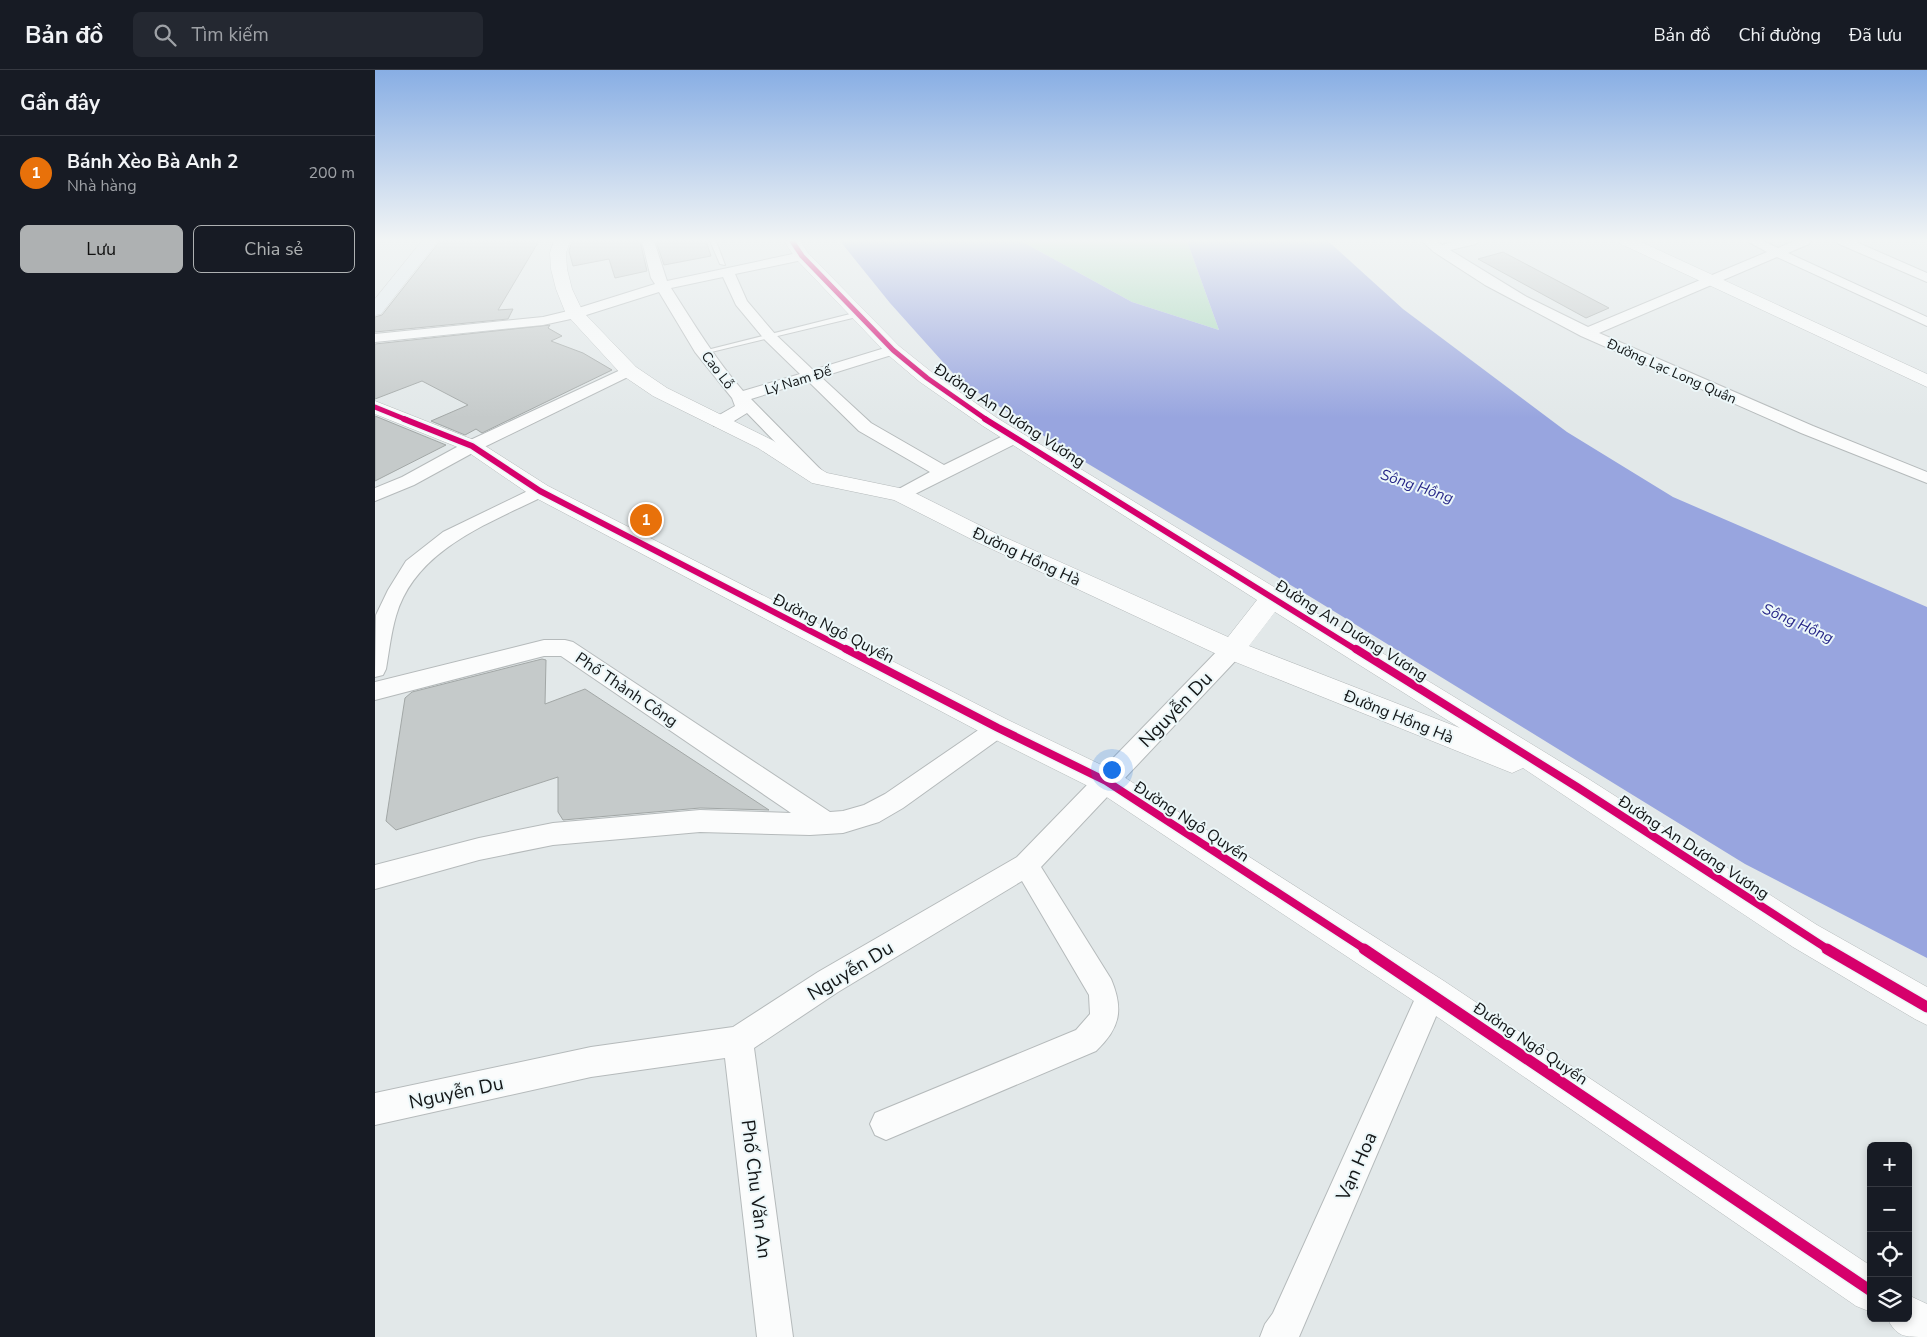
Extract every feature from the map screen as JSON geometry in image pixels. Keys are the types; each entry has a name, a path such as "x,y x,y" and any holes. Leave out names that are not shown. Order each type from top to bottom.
{"main road":[{"path":"375,310 383,300"}],"street":[{"name":"Đường Hồng Hà","path":"569,300 572,309 629,371 660,392 765,444 820,478 901,495 987,538 1232,650 1577,787"},
{"path":"375,338 543,321 572,309 601,300"},
{"name":"Cao Lỗ","path":"672,300 703,352 720,374 740,397 820,478"},
{"path":"740,300 770,337 865,427 943,472"},
{"name":"Đường An Dương Vương","path":"845,300 893,350 927,378 1015,437 1577,787 1805,936 1927,1007"},
{"name":"Đường Lạc Long Quân","path":"1524,300 1587,333 1815,433 1927,478"},
{"path":"1587,333 1665,300"},
{"path":"1752,300 1927,381"},
{"path":"1880,300 1927,322"},
{"name":"Lý Nam Đế","path":"740,397 893,350"},
{"path":"375,495 408,481 472,446 629,371"},
{"path":"720,422 744,408 740,397"},
{"name":"Đường Ngô Quyến","path":"375,407 472,446 540,491 998,728 1106,781 1432,993 1867,1289"},
{"path":"901,495 1015,437"},
{"path":"375,669 386,615 397,590 413,566 450,536 540,491"},
{"path":"1232,650 1273,597"},
{"name":"Phố Thành Công","path":"375,691 544,648 565,648 826,823"},
{"name":"Nguyễn Du","path":"375,1109 591,1062 738,1041 828,982 1026,865 1232,650"},
{"path":"375,877 479,849 553,834 700,820 843,822 870,814 894,801 998,728"},
{"path":"886,1124 1086,1041 1097,1032 1106,1012 1106,1001 1101,989 1026,865"},
{"name":"Vạn Hoa","path":"1287,1333 1432,993"},
{"name":"Phố Chu Văn An","path":"738,1041 775,1337"},
{"path":"1912,1320 1927,1330"}],"lane":[{"path":"703,352 858,314"}],"green space":[{"path":"1129,300 1208,300 1219,330"}],"water":[{"name":"Sông Hồng","path":"888,300 1129,300 1219,330 1208,300 1393,300 1567,432 1673,497 1927,607 1927,958 1745,864 1314,599 1070,453 959,380"}],"building":[{"path":"394,300 504,300 498,310 513,309 508,319 375,332 375,317 382,315"},
{"path":"1553,300 1594,300 1609,308 1586,318"},
{"path":"550,325 548,328 562,336 551,341 583,353 612,370 482,433 476,429 465,435 431,421 468,405 422,381 375,399 375,344"},
{"path":"375,416 446,445 375,481"},
{"path":"542,659 546,660 545,704 585,689 769,810 700,808 563,820 558,812 558,777 396,830 386,821 405,698 412,692"}],"cycle path":[{"path":"845,300 893,350 927,378 990,422 1577,787 1805,936 1927,1007"},
{"path":"375,407 472,446 540,491 998,728 1106,781 1432,993 1867,1288"}],"place":[{"name":"Bánh Xèo Bà Anh 2","path":"646,520"}]}
